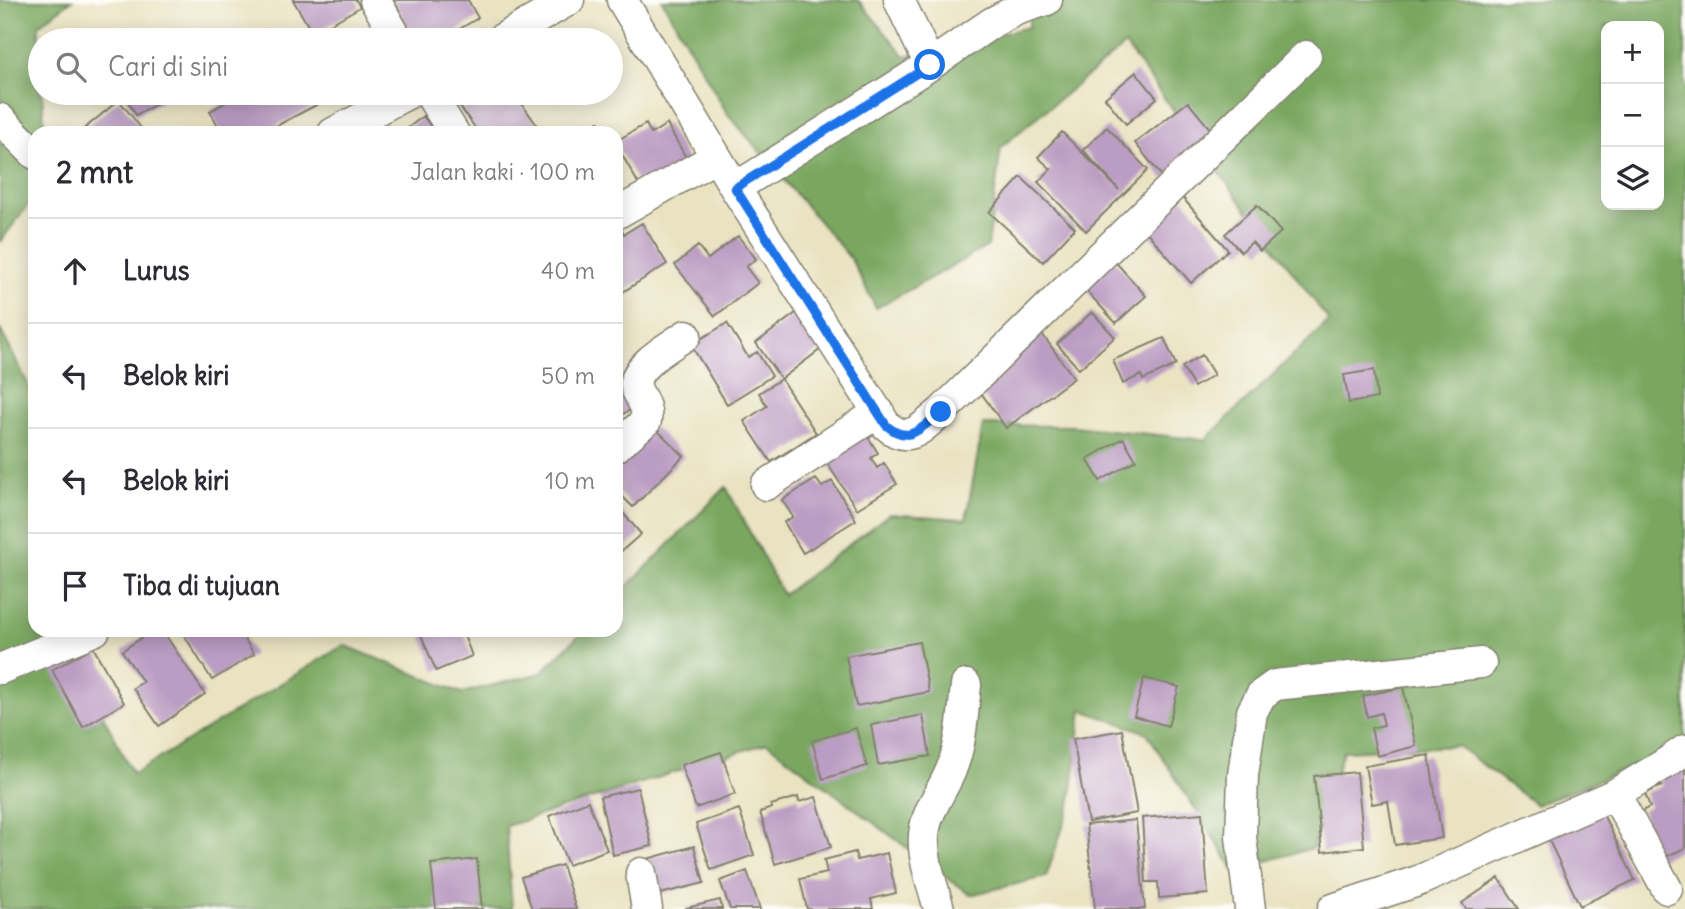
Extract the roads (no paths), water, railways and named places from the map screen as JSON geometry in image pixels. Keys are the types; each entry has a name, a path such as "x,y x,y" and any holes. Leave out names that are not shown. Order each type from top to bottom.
{"street":[{"path":"375,0 391,28"},
{"path":"521,28 569,0"},
{"path":"622,0 735,188 886,425 895,433 904,436 914,433 941,412 1306,56"},
{"path":"900,0 930,65"},
{"path":"735,188 993,22 1016,10 1047,0"},
{"path":"346,126 386,105"},
{"path":"436,105 450,126"},
{"path":"0,119 28,146"},
{"path":"623,210 716,157"},
{"path":"623,441 646,421 647,412 635,386 635,376 641,367 686,335"},
{"path":"766,485 879,412"},
{"path":"0,669 78,637"},
{"path":"1250,909 1241,837 1243,775 1252,712 1261,695 1275,685 1481,663"},
{"path":"939,909 924,850 924,834 928,817 952,769 960,736 966,685"},
{"path":"1333,909 1392,900 1418,881 1615,794 1685,750"},
{"path":"1615,794 1676,893"},
{"path":"641,873 648,909"}]}
